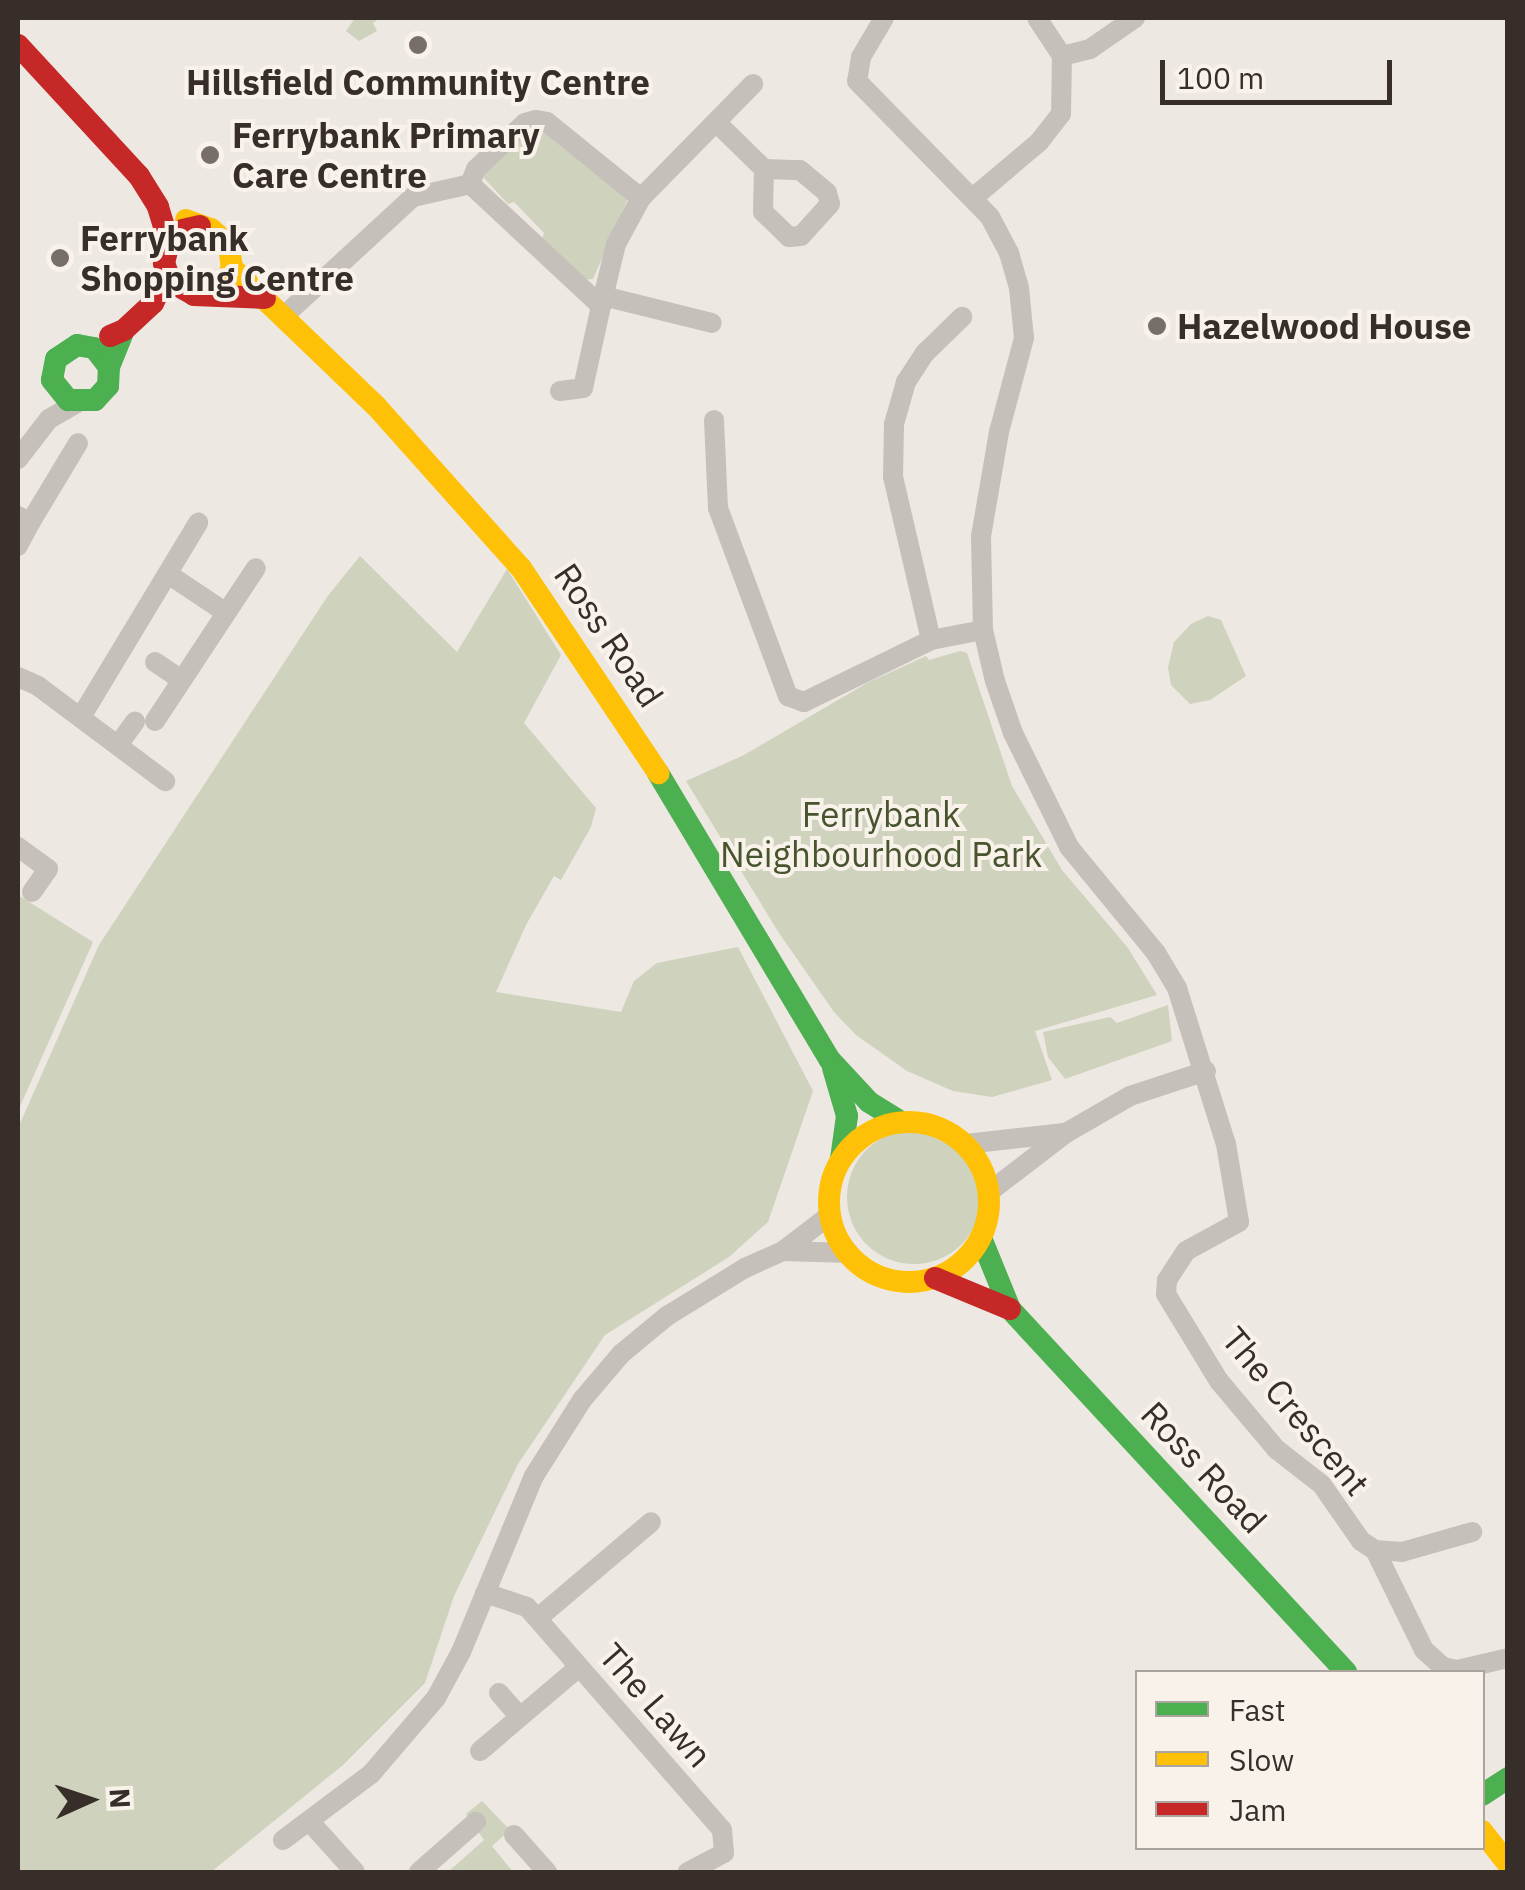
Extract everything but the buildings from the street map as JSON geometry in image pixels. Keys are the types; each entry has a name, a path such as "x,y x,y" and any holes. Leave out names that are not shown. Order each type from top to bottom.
{"main road":[{"path":"18,45 139,176 158,207 168,243 164,257 167,275 180,290 265,298"},
{"path":"152,304 203,294 225,283 232,268 232,254 222,236 158,207"},
{"path":"168,243 183,230 200,226"},
{"name":"Ross Road","path":"232,268 285,315 439,472 556,614 625,718 830,1060"},
{"path":"124,330 102,394 77,403 54,386 56,359 68,348 86,346 124,330 152,304 167,275"},
{"path":"86,346 101,353 109,368"},
{"path":"830,1060 870,1102 900,1122"},
{"path":"830,1060 847,1116 841,1159 831,1185 830,1215 849,1253 860,1265 887,1280 908,1283 935,1278 964,1261 981,1238 988,1219 988,1192 984,1172 966,1144 930,1124 900,1122 868,1133 841,1159"},
{"path":"981,1238 1010,1308"},
{"path":"935,1278 1010,1308"},
{"name":"Ross Road","path":"1010,1308 1344,1670"},
{"path":"1485,1793 1508,1778"},
{"path":"1485,1836 1508,1864"}],"street":[{"path":"884,18 860,56 858,81 974,198 1009,253 1019,288 1024,338 984,508 980,579 984,630 1007,717 1069,846 1163,964 1177,988 1206,1072 1130,1096 1066,1133 988,1192"},
{"path":"974,198 1054,128 1061,114 1062,56 1037,18"},
{"path":"1062,56 1090,49 1135,18"},
{"path":"560,391 583,388 616,244 641,198 753,84"},
{"path":"470,184 476,169 525,123 536,120 547,122 641,198"},
{"path":"717,122 764,169"},
{"path":"470,184 602,302 712,322"},
{"path":"285,315 413,197 470,184"},
{"path":"931,640 894,477 894,424 906,382 924,353 962,317"},
{"path":"50,420 54,386"},
{"path":"18,458 50,420 77,403"},
{"path":"714,420 718,508 788,696 804,702 931,640 984,630"},
{"path":"18,546 24,520 78,444"},
{"path":"81,717 198,523"},
{"path":"118,745 182,680 256,568"},
{"path":"168,574 225,612"},
{"path":"155,662 182,680"},
{"path":"18,677 81,717 165,781"},
{"path":"18,847 57,868 32,892"},
{"name":"The Crescent","path":"1206,1072 1226,1144 1238,1222 1186,1252 1168,1280 1166,1294 1172,1308 1220,1382 1276,1449 1322,1485 1361,1541 1374,1550 1416,1639 1433,1660 1456,1670 1472,1670 1508,1658"},
{"path":"966,1144 1066,1133"},
{"path":"282,1840 371,1774 436,1698 486,1593 534,1476 582,1400 622,1354 712,1287 783,1251 830,1215"},
{"path":"783,1251 849,1253"},
{"path":"538,1618 651,1522"},
{"path":"1374,1550 1402,1552 1472,1532"},
{"name":"The Lawn","path":"486,1593 526,1606 538,1618 722,1830 724,1853 688,1872"},
{"path":"480,1751 579,1667"},
{"path":"499,1694 519,1716"},
{"path":"310,1822 354,1872"},
{"path":"420,1872 476,1822"},
{"path":"514,1834 537,1869"}],"green space":[{"path":"355,18 380,18 373,23 377,31 359,41 346,31"},
{"path":"542,125 628,199 593,279 582,280 542,239 544,233 483,177 485,167"},
{"path":"360,556 457,652 507,569 561,655 524,723 596,808 591,827 561,880 554,876 526,925 496,992 621,1012 634,981 657,963 738,947 813,1091 768,1222 729,1257 605,1335 518,1464 454,1596 425,1683 343,1765 211,1872 18,1872 18,1128 99,945 327,597"},
{"path":"1208,616 1221,620 1246,676 1210,700 1190,704 1171,685 1168,667 1174,642 1191,624"},
{"name":"Ferrybank Neighbourhood Park","path":"960,651 967,653 1012,786 1062,870 1128,948 1157,995 1035,1031 1052,1080 992,1097 953,1091 907,1071 856,1035 834,1012 779,933 686,781 744,755 867,683 926,656 929,660"},
{"path":"18,895 93,942 18,1111"},
{"path":"1168,1005 1172,1041 1065,1079 1048,1057 1043,1032 1110,1017 1117,1023"},
{"path":"914,1130 940,1135 962,1149 976,1171 981,1197 976,1223 962,1245 940,1259 914,1264 888,1259 866,1245 852,1223 847,1197 852,1171 866,1149 888,1135"},
{"path":"482,1801 510,1830 492,1846 513,1872 448,1872 484,1840 466,1814"}],"traffic: fast":[{"path":"109,367 94,348 77,345 56,359 52,380 68,400 95,400 108,386 109,367 124,330"},
{"path":"658,773 830,1060 869,1102 901,1122"},
{"path":"833,1068 847,1116 841,1159"},
{"path":"981,1238 1010,1309 1344,1670"},
{"path":"1485,1793 1508,1778"}],"traffic: slow":[{"path":"186,220 211,229 229,245 232,268 224,284"},
{"path":"232,268 376,406 521,568 658,773"},
{"path":"909,1122 939,1128 965,1146 983,1172 989,1202 983,1232 965,1258 939,1276 909,1282 879,1276 853,1258 835,1232 829,1202 835,1172 853,1146 879,1128 909,1122"},
{"path":"1485,1835 1508,1864"}],"traffic: jam":[{"path":"18,45 139,176 158,207 169,243"},
{"path":"200,226 183,230 169,243 164,263 171,282 194,295 265,298"},
{"path":"110,336 124,330 153,303 167,275"},
{"path":"935,1278 1010,1309"}],"place":[{"name":"Hillsfield Community Centre","path":"418,45"},
{"name":"Ferrybank Primary Care Centre","path":"210,155"},
{"name":"Ferrybank Shopping Centre","path":"60,258"},
{"name":"Hazelwood House","path":"1157,326"}]}
